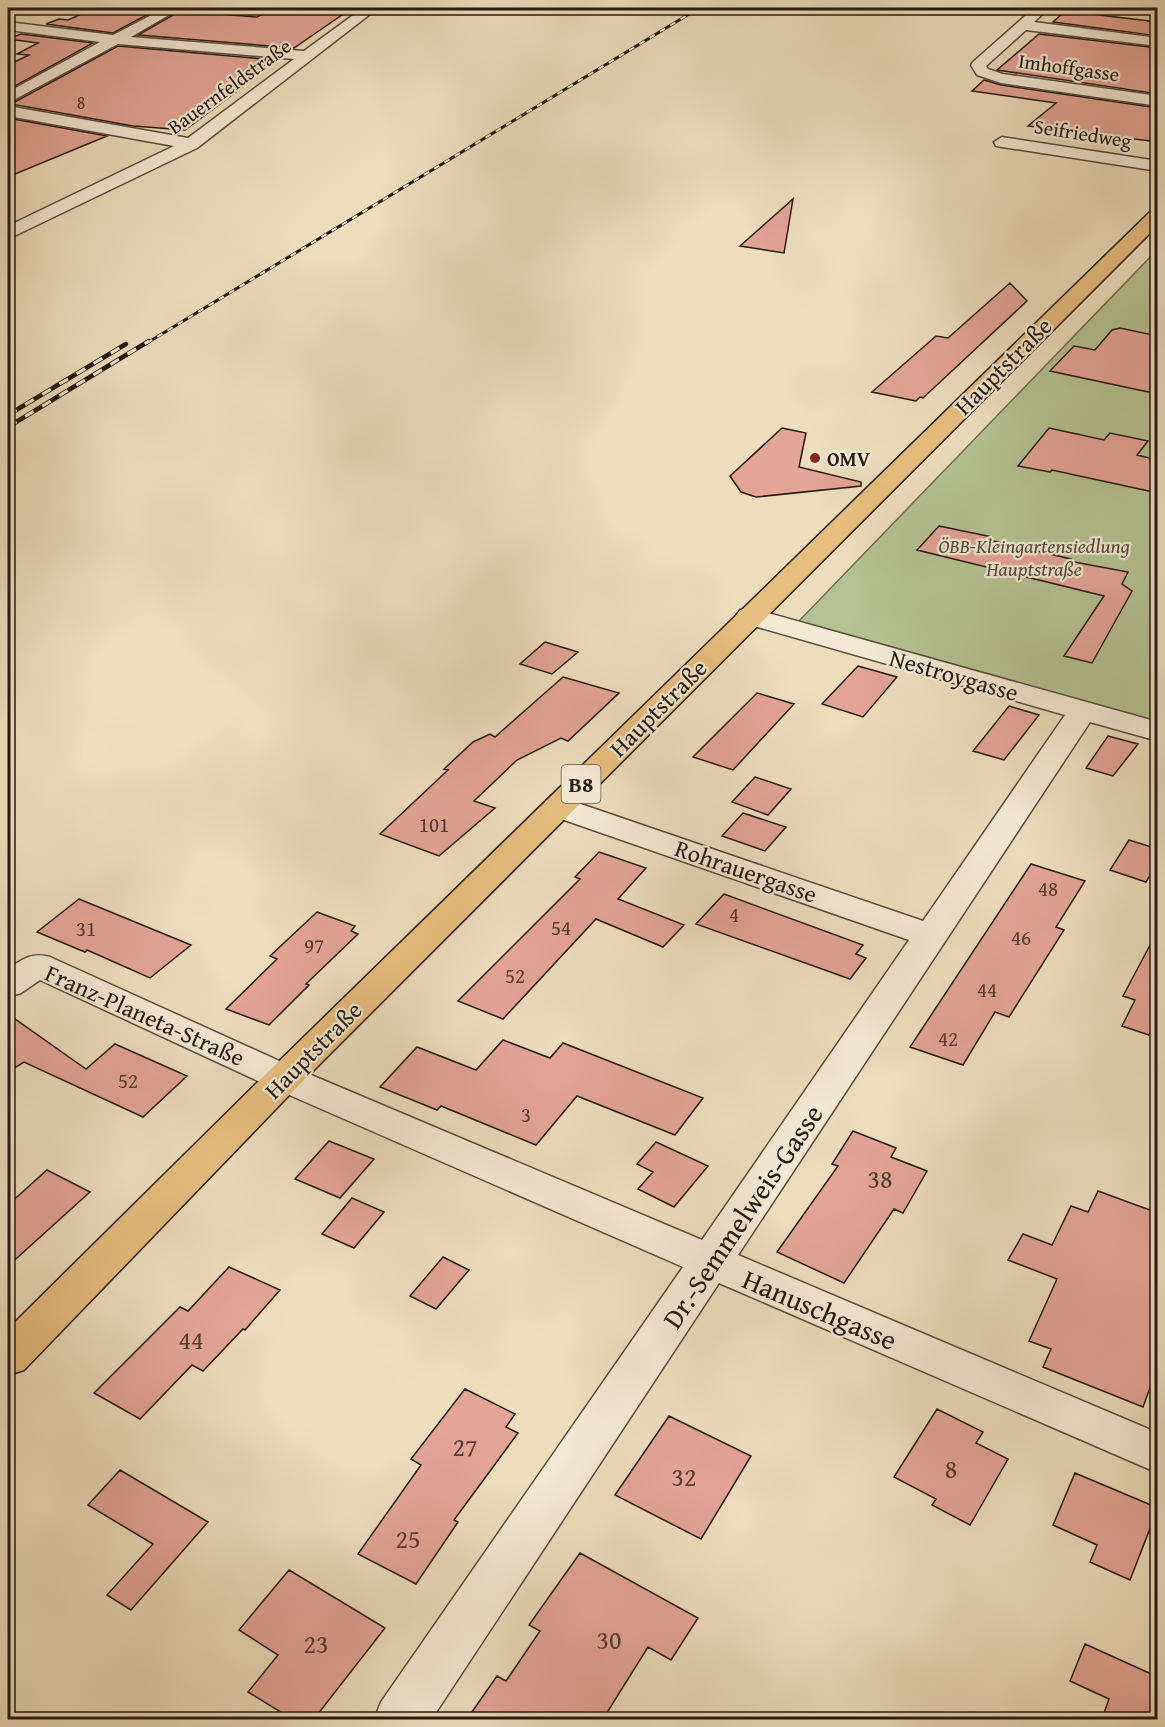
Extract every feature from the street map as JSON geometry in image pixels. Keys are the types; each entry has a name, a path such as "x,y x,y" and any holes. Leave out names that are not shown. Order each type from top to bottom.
{"main road":[{"name":"Hauptstraße","path":"8,1357 284,1078 1158,214"}],"street":[{"path":"8,98 174,8"},
{"name":"Bauernfeldstraße","path":"8,233 191,144 371,8"},
{"path":"1022,24 1042,8"},
{"path":"1022,24 1158,42"},
{"name":"Imhoffgasse","path":"1022,24 978,65 982,72 1001,78 1158,101"},
{"path":"8,26 116,40 306,56"},
{"path":"8,111 191,144"},
{"name":"Seifriedweg","path":"1002,142 1158,166"},
{"name":"Nestroygasse","path":"750,616 1158,732"},
{"name":"Dr.-Semmelweis-Gasse","path":"400,1719 933,936 1082,712"},
{"name":"Rohrauergasse","path":"558,807 933,936"},
{"name":"Franz-Planeta-Straße","path":"8,985 23,959 284,1078"},
{"name":"Hanuschgasse","path":"284,1078 1158,1454"}],"green space":[{"name":"ÖBB-Kleingartensiedlung Hauptstraße","path":"1157,250 1157,722 798,622"}],"building":[{"path":"95,8 158,9 113,33 46,24 59,19 68,20"},
{"path":"275,8 352,8 294,48 138,35 180,11 257,17"},
{"path":"1065,11 1158,22 1158,36 1053,22"},
{"path":"21,34 93,43 8,90 8,65 29,55 17,54 38,43 8,39"},
{"path":"1039,34 1158,48 1158,94 997,70"},
{"path":"118,46 275,60 235,85 244,86 185,130 133,126 11,104"},
{"path":"984,80 1001,85 1158,108 1158,142 1028,126 1056,103 972,91"},
{"path":"8,118 107,136 8,177"},
{"path":"793,199 784,253 740,246"},
{"path":"1010,283 1027,301 923,398 920,397 916,401 872,392 936,336 948,338"},
{"path":"1120,328 1158,336 1158,394 1050,371 1074,346 1095,350 1112,330"},
{"path":"782,428 806,433 799,467 861,482 861,486 756,497 741,492 730,476"},
{"path":"1049,428 1104,440 1110,433 1148,441 1137,455 1158,460 1158,493 1052,470 1050,472 1018,466"},
{"path":"939,526 992,537 989,540 1071,559 1069,561 1128,572 1122,584 1132,591 1092,663 1064,656 1104,596 917,550"},
{"path":"545,642 578,652 552,674 520,664"},
{"path":"858,666 897,677 863,717 822,704"},
{"path":"563,677 619,693 568,741 561,738 517,760 474,801 495,808 439,856 380,834 448,770 444,769 473,742 490,734 495,737"},
{"path":"757,693 794,704 733,770 693,757"},
{"path":"1009,706 1039,715 1004,760 973,751"},
{"path":"1108,736 1138,744 1113,776 1086,768"},
{"path":"755,777 791,789 768,815 732,802"},
{"path":"743,813 786,827 765,851 722,836"},
{"path":"1129,840 1158,849 1158,862 1146,882 1110,870"},
{"path":"599,852 646,868 618,899 684,925 663,947 596,919 503,1019 458,1001 580,879 575,877"},
{"path":"1031,864 1085,881 1056,927 1064,930 1009,1017 995,1012 963,1065 910,1047"},
{"path":"724,894 863,945 856,954 866,958 850,979 696,924"},
{"path":"79,899 191,945 150,978 87,950 85,952 37,932"},
{"path":"317,912 355,926 351,931 358,934 306,984 309,985 269,1025 226,1009 277,959 270,956"},
{"path":"1158,930 1158,1019 1149,1035 1122,1026 1135,1000 1123,996"},
{"path":"8,1014 86,1069 115,1044 187,1076 143,1117 24,1062 8,1072"},
{"path":"503,1040 550,1058 563,1043 703,1098 675,1135 577,1096 536,1145 441,1106 437,1110 380,1087 417,1047 476,1070"},
{"path":"853,1131 896,1148 891,1157 927,1171 903,1213 894,1209 844,1283 777,1252 838,1166 832,1164"},
{"path":"329,1141 374,1159 340,1198 295,1179"},
{"path":"656,1142 708,1166 674,1207 638,1189 653,1172 637,1164"},
{"path":"47,1170 90,1192 8,1266 8,1205"},
{"path":"1098,1191 1158,1213 1158,1388 1151,1385 1143,1407 1043,1367 1051,1349 1029,1341 1057,1279 1008,1260 1023,1234 1052,1245 1071,1206 1088,1212"},
{"path":"352,1198 384,1212 354,1248 322,1234"},
{"path":"443,1257 469,1270 436,1309 410,1296"},
{"path":"229,1267 280,1290 245,1330 243,1329 203,1371 192,1365 140,1419 94,1393 180,1307 188,1311"},
{"path":"465,1389 515,1414 506,1427 518,1433 454,1520 458,1522 416,1584 358,1554 421,1465 411,1459"},
{"path":"937,1409 983,1432 976,1443 1008,1459 970,1525 932,1505 936,1499 894,1477"},
{"path":"669,1416 751,1456 701,1539 615,1495"},
{"path":"120,1470 208,1522 131,1610 107,1595 153,1544 88,1505"},
{"path":"1075,1473 1158,1508 1130,1580 1090,1562 1097,1545 1053,1525"},
{"path":"580,1553 698,1618 671,1660 648,1647 603,1719 467,1719 497,1676 506,1681 540,1631 529,1625"},
{"path":"289,1570 385,1628 314,1719 292,1719 248,1692 278,1655 239,1630"},
{"path":"1085,1644 1158,1677 1158,1719 1102,1719 1109,1699 1070,1681"}],"railway":[{"path":"147,343 699,8"},
{"path":"8,427 149,341"},
{"path":"8,415 126,344"}],"place":[{"name":"OMV","path":"815,458"}]}
